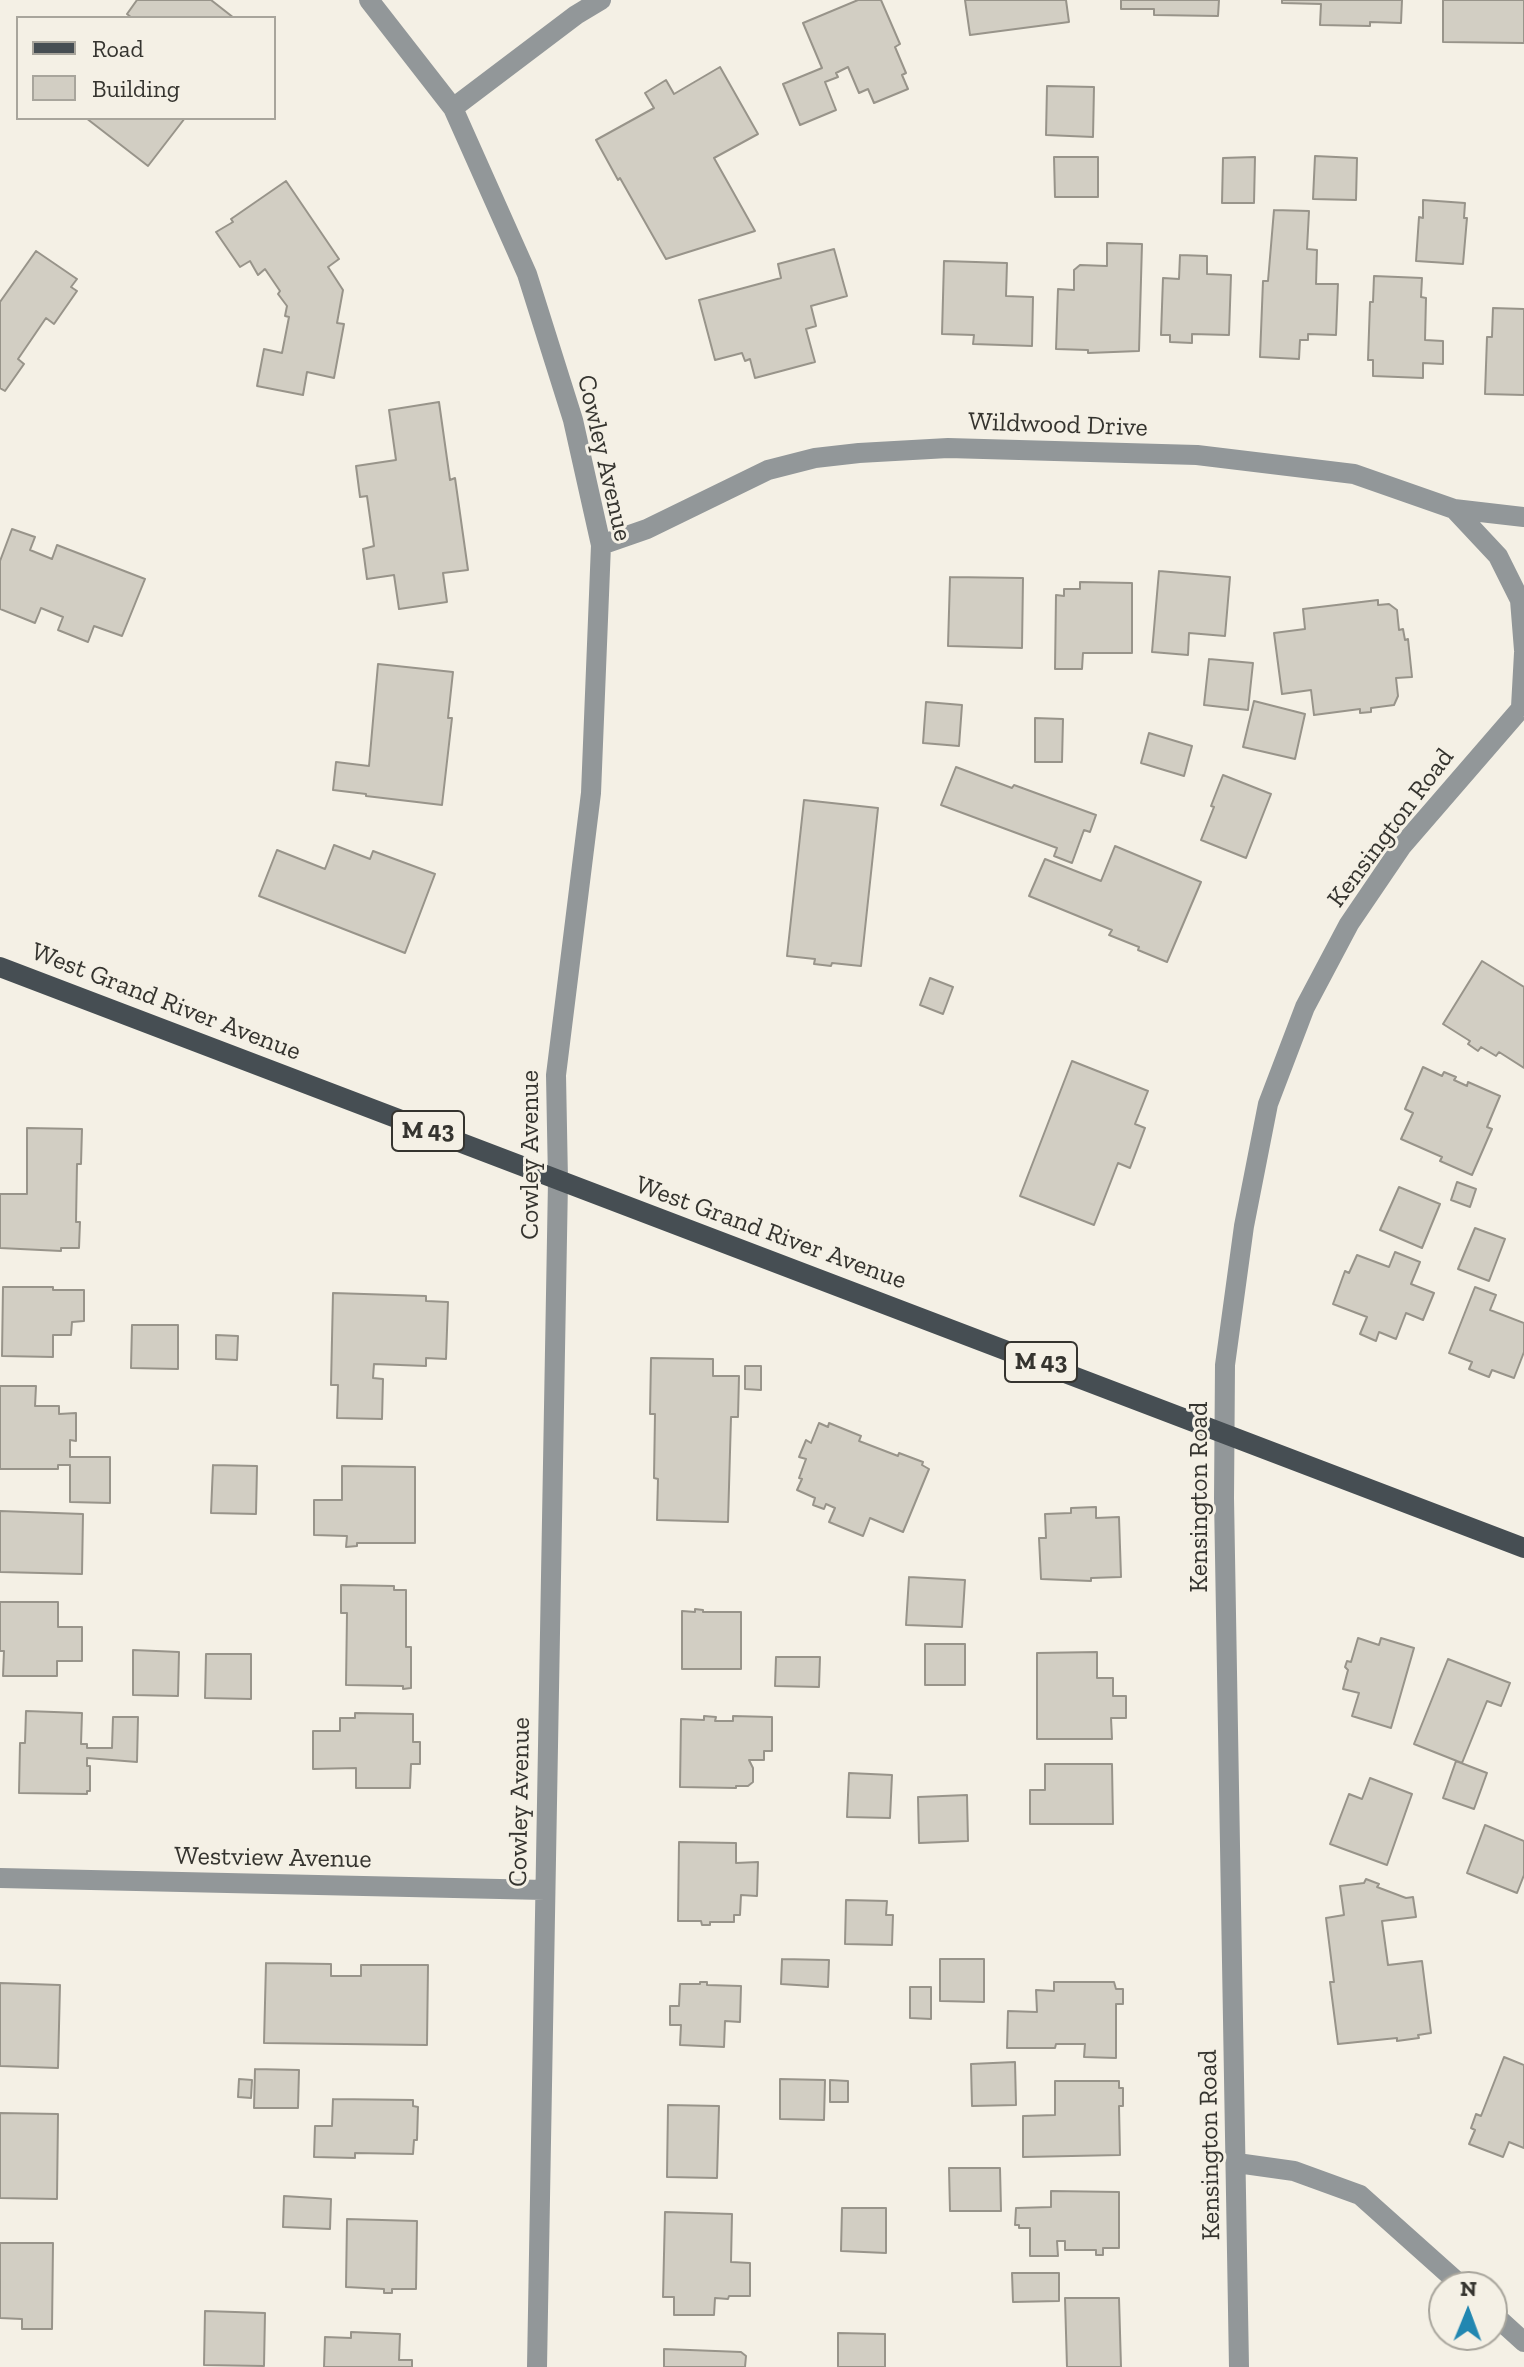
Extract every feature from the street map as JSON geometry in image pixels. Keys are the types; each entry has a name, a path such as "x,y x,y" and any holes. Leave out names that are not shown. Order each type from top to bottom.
{"main road":[{"name":"West Grand River Avenue","path":"0,967 1524,1548"}],"street":[{"name":"Cowley Avenue","path":"369,0 453,108 527,274 573,420 601,545 591,793 556,1075 558,1181 537,2367"},
{"path":"453,108 601,0"},
{"name":"Wildwood Drive","path":"601,545 647,529 768,470 815,458 948,448 1213,457 1354,474 1454,509 1524,517"},
{"name":"Kensington Road","path":"1239,2367 1225,1365 1244,1226 1268,1104 1305,1007 1349,924 1402,846 1522,706 1524,651 1520,600 1498,556 1454,509"},
{"name":"Westview Avenue","path":"0,1878 545,1890"},
{"path":"1237,2163 1294,2171 1360,2195 1445,2271"},
{"path":"1508,2328 1524,2342"}],"building":[{"path":"137,0 211,0 231,16 130,16 127,14"},
{"path":"858,0 881,0 900,44 895,47 906,73 902,75 908,89 874,103 868,89 859,93 848,67 836,73 838,77 825,82 836,110 800,125 783,84 822,68 803,23"},
{"path":"965,0 1066,0 1069,22 970,35"},
{"path":"1121,0 1219,0 1218,16 1154,15 1154,9 1121,9"},
{"path":"1282,0 1402,0 1401,23 1320,25 1321,4 1282,3"},
{"path":"1443,0 1524,0 1524,43 1443,42"},
{"path":"720,67 758,134 714,158 755,231 666,259 596,140 654,108 645,93 666,80 674,94"},
{"path":"1047,86 1094,87 1093,137 1046,135"},
{"path":"89,120 183,120 148,166"},
{"path":"1315,156 1357,158 1356,200 1313,199"},
{"path":"1054,157 1098,157 1098,197 1055,197"},
{"path":"1255,157 1254,203 1222,203 1223,158"},
{"path":"286,181 339,259 328,267 343,290 337,323 344,324 334,378 307,372 303,395 257,386 264,349 282,353 289,317 285,316 287,306 265,269 258,275 250,261 240,267 216,232"},
{"path":"1423,200 1465,203 1464,218 1467,218 1463,264 1416,261"},
{"path":"1274,210 1309,211 1307,249 1317,250 1316,284 1338,284 1336,335 1308,334 1308,340 1300,340 1299,359 1260,357 1263,281 1268,281"},
{"path":"1107,243 1142,244 1139,351 1088,353 1088,350 1056,349 1058,289 1074,290 1074,270 1080,265 1107,266"},
{"path":"834,249 847,296 811,306 816,326 806,329 815,362 755,378 750,359 745,361 742,353 715,360 699,300 781,278 778,264"},
{"path":"36,251 77,279 71,287 77,291 54,324 46,318 18,359 24,364 5,391 0,388 0,302"},
{"path":"1180,255 1207,256 1207,274 1231,275 1229,335 1192,334 1192,343 1170,342 1170,335 1161,335 1163,278 1179,279"},
{"path":"944,261 1007,263 1006,296 1033,297 1032,346 973,344 974,335 942,334"},
{"path":"1374,276 1422,278 1421,297 1426,298 1425,340 1443,341 1443,364 1423,363 1423,378 1373,376 1373,360 1368,360"},
{"path":"1493,308 1524,309 1524,395 1485,394 1487,337 1492,337"},
{"path":"439,402 450,480 455,478 468,570 443,573 447,602 399,609 394,575 367,579 363,549 374,546 367,496 360,497 356,466 396,460 389,410"},
{"path":"12,529 35,537 30,550 52,559 57,545 145,579 122,636 94,626 88,642 58,630 63,617 41,608 35,623 0,609 0,561"},
{"path":"1159,571 1230,577 1225,636 1189,633 1188,655 1152,652"},
{"path":"950,577 1023,578 1022,648 948,646"},
{"path":"1080,582 1132,583 1132,653 1083,653 1082,669 1055,669 1056,595 1064,596 1064,589 1080,589"},
{"path":"1378,600 1378,605 1389,604 1397,610 1399,630 1403,629 1405,640 1408,639 1412,677 1396,678 1398,696 1394,705 1371,708 1371,712 1360,713 1360,709 1314,715 1311,690 1282,694 1274,633 1305,629 1303,609"},
{"path":"1209,659 1253,663 1248,710 1204,705"},
{"path":"378,664 453,672 448,718 452,718 442,805 333,790 336,762 369,766"},
{"path":"1254,701 1305,714 1295,759 1243,747"},
{"path":"926,702 962,705 959,746 923,743"},
{"path":"1035,718 1063,719 1062,762 1035,762"},
{"path":"1149,733 1192,746 1184,776 1141,763"},
{"path":"956,767 1096,815 1090,832 1084,830 1072,863 1054,856 1057,848 941,805"},
{"path":"1223,775 1271,794 1246,858 1201,840"},
{"path":"804,800 878,808 861,966 814,964 815,959 787,956"},
{"path":"334,845 370,859 373,851 435,874 405,953 259,896 277,850 325,869"},
{"path":"1115,846 1201,882 1167,962 1109,935 1112,930 1029,896 1045,859 1101,881"},
{"path":"1482,961 1524,987 1524,1068 1499,1052 1496,1056 1481,1047 1478,1051 1468,1044 1470,1041 1443,1024"},
{"path":"930,978 953,987 943,1014 920,1005"},
{"path":"1072,1061 1148,1091 1135,1124 1145,1128 1130,1168 1118,1163 1094,1225 1020,1196"},
{"path":"1423,1067 1442,1076 1444,1072 1467,1086 1468,1082 1500,1096 1487,1127 1492,1129 1472,1175 1440,1161 1442,1157 1401,1139 1413,1113 1405,1109"},
{"path":"27,1128 82,1129 81,1164 77,1164 79,1248 61,1248 61,1251 0,1248 0,1194 27,1194"},
{"path":"1457,1182 1476,1189 1470,1207 1451,1200"},
{"path":"1399,1187 1440,1204 1422,1248 1380,1230"},
{"path":"1475,1228 1505,1239 1489,1281 1458,1269"},
{"path":"1395,1252 1420,1262 1411,1284 1434,1293 1423,1320 1406,1313 1396,1339 1379,1332 1376,1341 1360,1334 1367,1317 1333,1304 1345,1271 1349,1273 1357,1255 1389,1267"},
{"path":"3,1287 84,1290 84,1321 72,1322 71,1335 53,1335 53,1357 2,1356"},
{"path":"1475,1287 1496,1295 1490,1310 1524,1323 1524,1352 1514,1378 1492,1370 1489,1377 1469,1369 1472,1362 1449,1353"},
{"path":"333,1293 426,1296 426,1301 448,1302 446,1359 426,1358 426,1366 374,1364 373,1378 383,1379 382,1419 337,1418 338,1385 331,1385"},
{"path":"132,1325 178,1325 178,1369 131,1368"},
{"path":"216,1335 238,1336 237,1360 216,1359"},
{"path":"651,1358 713,1359 713,1376 739,1376 738,1417 731,1417 728,1522 657,1520 655,1414 650,1414"},
{"path":"745,1366 761,1366 761,1390 745,1389"},
{"path":"0,1386 36,1386 35,1406 59,1406 59,1414 76,1413 76,1441 70,1440 70,1457 110,1457 110,1503 70,1502 70,1465 58,1465 58,1469 0,1469"},
{"path":"819,1423 828,1427 829,1423 861,1436 859,1441 923,1462 922,1465 929,1469 903,1532 870,1518 863,1536 829,1522 835,1508 826,1504 824,1509 813,1505 815,1498 797,1490 806,1459 799,1457 806,1440 811,1443"},
{"path":"213,1465 257,1466 256,1514 211,1513"},
{"path":"342,1466 415,1467 415,1543 357,1543 357,1546 346,1547 347,1536 314,1535 314,1500 342,1500"},
{"path":"1096,1507 1096,1518 1119,1517 1121,1577 1091,1578 1091,1581 1041,1579 1039,1538 1046,1538 1045,1514 1071,1513 1071,1508"},
{"path":"0,1511 83,1514 82,1574 0,1572"},
{"path":"909,1577 965,1580 962,1627 906,1625"},
{"path":"341,1585 394,1586 394,1590 406,1590 406,1647 411,1647 411,1688 346,1685 347,1613 341,1613"},
{"path":"0,1602 58,1602 58,1627 82,1627 82,1661 57,1661 57,1676 3,1676"},
{"path":"695,1609 703,1612 741,1612 741,1669 682,1669 682,1611 695,1612"},
{"path":"1358,1638 1379,1645 1381,1638 1414,1648 1391,1728 1352,1716 1359,1693 1343,1689 1348,1670 1345,1667 1347,1661 1351,1662"},
{"path":"925,1644 965,1644 965,1685 925,1685"},
{"path":"133,1650 179,1652 178,1696 133,1695"},
{"path":"1097,1652 1097,1678 1113,1678 1113,1696 1126,1696 1126,1718 1111,1718 1112,1739 1037,1739 1037,1653"},
{"path":"206,1654 251,1654 251,1699 205,1698"},
{"path":"776,1657 820,1657 819,1687 775,1686"},
{"path":"1448,1659 1510,1683 1501,1706 1487,1701 1462,1763 1414,1744"},
{"path":"26,1711 82,1713 81,1744 87,1744 87,1748 112,1748 113,1717 138,1717 137,1762 87,1758 90,1791 87,1794 19,1793 20,1743 25,1743"},
{"path":"355,1713 413,1714 413,1742 420,1742 420,1764 411,1764 410,1788 356,1788 356,1768 313,1769 313,1731 340,1731 340,1718 355,1718"},
{"path":"704,1716 716,1717 715,1721 733,1721 733,1716 772,1717 772,1751 764,1751 764,1760 749,1760 753,1768 753,1782 748,1786 680,1787 681,1719 704,1720"},
{"path":"1456,1761 1487,1773 1474,1809 1443,1798"},
{"path":"1045,1764 1112,1764 1113,1824 1030,1824 1030,1790 1045,1790"},
{"path":"849,1773 892,1775 890,1818 847,1817"},
{"path":"1370,1778 1412,1794 1387,1865 1330,1844 1349,1794 1362,1799"},
{"path":"967,1795 968,1841 919,1843 918,1797"},
{"path":"1485,1825 1524,1841 1524,1875 1517,1893 1467,1873"},
{"path":"679,1842 736,1843 736,1863 758,1862 757,1896 741,1895 740,1915 734,1915 734,1922 702,1925 701,1921 678,1921"},
{"path":"1366,1879 1379,1884 1377,1887 1406,1898 1413,1897 1416,1917 1382,1921 1388,1965 1422,1961 1431,2033 1418,2035 1419,2038 1338,2044 1326,1918 1344,1915 1340,1886 1364,1883"},
{"path":"846,1900 887,1901 886,1915 893,1915 892,1945 845,1944"},
{"path":"782,1959 829,1960 828,1987 781,1984"},
{"path":"940,1959 984,1959 984,2002 940,2001"},
{"path":"266,1963 331,1964 331,1976 361,1976 361,1965 428,1965 427,2045 264,2043"},
{"path":"700,1982 741,1986 740,2022 725,2021 724,2047 680,2045 681,2025 670,2025 670,2006 679,2006 680,1984"},
{"path":"1054,1982 1114,1982 1116,1989 1123,1989 1123,2004 1116,2004 1116,2058 1084,2057 1085,2044 1056,2044 1055,2048 1007,2048 1008,2011 1037,2012 1036,1990 1054,1991"},
{"path":"0,1983 60,1985 58,2068 0,2066"},
{"path":"910,1987 931,1987 931,2019 910,2018"},
{"path":"1504,2057 1524,2065 1524,2148 1509,2142 1503,2157 1469,2144 1475,2130 1471,2128 1476,2114 1481,2116"},
{"path":"1015,2062 1016,2105 972,2106 971,2064"},
{"path":"255,2069 299,2070 298,2108 254,2108"},
{"path":"239,2079 252,2080 251,2098 238,2097"},
{"path":"780,2079 825,2080 824,2120 780,2119"},
{"path":"830,2080 848,2081 848,2102 830,2102"},
{"path":"1055,2081 1119,2081 1119,2088 1123,2088 1123,2106 1119,2106 1120,2155 1023,2157 1023,2116 1055,2115"},
{"path":"333,2099 413,2100 413,2106 418,2107 417,2140 414,2140 413,2154 355,2153 355,2158 314,2157 315,2126 332,2126"},
{"path":"668,2105 719,2106 717,2178 667,2177"},
{"path":"0,2113 58,2114 57,2199 0,2198"},
{"path":"949,2168 1000,2168 1001,2211 950,2211"},
{"path":"1051,2191 1119,2192 1119,2248 1103,2248 1103,2255 1096,2255 1096,2250 1065,2250 1065,2241 1057,2241 1058,2256 1030,2256 1030,2228 1015,2225 1016,2208 1051,2207"},
{"path":"284,2196 331,2199 330,2229 283,2227"},
{"path":"842,2208 886,2208 886,2253 841,2251"},
{"path":"665,2212 732,2214 731,2262 750,2263 750,2296 715,2298 714,2315 674,2315 674,2297 663,2297"},
{"path":"347,2219 417,2221 416,2289 392,2289 392,2293 384,2293 384,2289 346,2287"},
{"path":"0,2243 53,2243 52,2329 22,2329 22,2319 0,2318"},
{"path":"1012,2273 1059,2273 1059,2301 1013,2302"},
{"path":"1065,2298 1119,2298 1121,2367 1067,2367"},
{"path":"205,2311 265,2313 264,2366 204,2365"},
{"path":"351,2332 400,2334 399,2360 412,2360 412,2367 324,2367 325,2337 351,2338"},
{"path":"838,2333 885,2334 885,2367 838,2367"},
{"path":"664,2349 741,2352 746,2356 745,2367 664,2367"}]}
